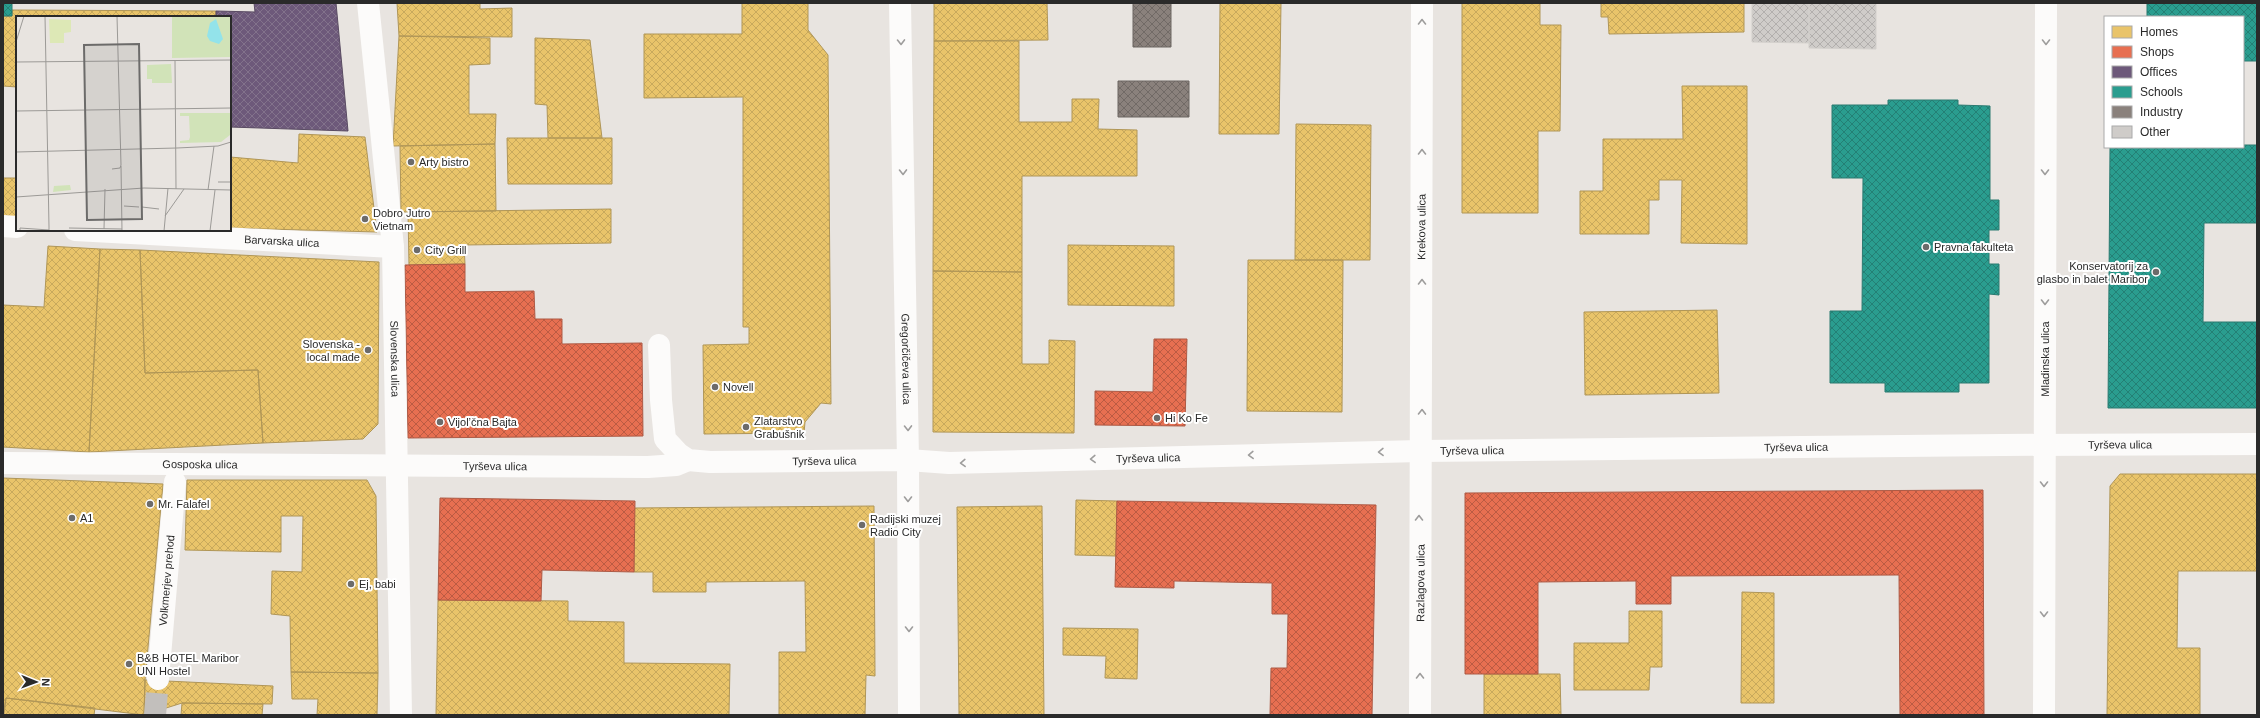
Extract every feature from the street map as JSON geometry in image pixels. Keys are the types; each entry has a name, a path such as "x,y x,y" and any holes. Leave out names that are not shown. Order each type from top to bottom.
{"street":[{"name":"Slovenska ulica","path":"368,3 392,247 401,715"},
{"name":"Gregorčičeva ulica","path":"900,3 908,460 909,715"},
{"name":"Krekova ulica","path":"1420,451 1422,412 1422,3"},
{"name":"Mladinska ulica","path":"2044,715 2046,3"},
{"path":"3,226 16,227"},
{"name":"Barvarska ulica","path":"94,231 392,247"},
{"path":"659,345 661,400 665,439 679,454 688,460"},
{"name":"Tyrševa ulica","path":"397,466 648,467 676,465 688,460 802,462 908,460 949,463 1420,451 2257,444"},
{"name":"Razlagova ulica","path":"1420,451 1420,715"},
{"name":"Gosposka ulica","path":"3,462 397,466"},
{"name":"Volkmerjev prehod","path":"158,679 175,482"}],"building: Homes":[{"path":"397,3 480,3 480,9 512,8 512,37 399,36"},
{"path":"742,3 808,3 808,30 828,55 831,404 821,403 805,422 804,433 704,434 703,345 749,344 749,327 743,327 743,97 644,98 644,34 742,34"},
{"path":"934,3 1047,3 1048,40 934,41"},
{"path":"1220,3 1281,3 1279,134 1219,134"},
{"path":"1462,3 1540,3 1540,25 1561,25 1560,131 1538,131 1538,213 1462,213"},
{"path":"1601,3 1744,3 1744,32 1609,34 1608,17 1601,17"},
{"path":"12,10 216,11 216,16 16,16 16,87 3,86 3,16 12,16"},
{"path":"399,36 490,38 490,64 469,65 469,114 496,114 495,144 393,146"},
{"path":"535,38 590,40 602,138 548,138 547,105 535,104"},
{"path":"934,41 1019,41 1019,122 1072,122 1072,99 1099,99 1098,129 1137,130 1137,176 1022,176 1022,272 933,271"},
{"path":"1682,86 1747,86 1747,244 1681,243 1682,180 1659,180 1659,200 1649,200 1649,234 1580,234 1580,191 1603,191 1603,139 1683,139"},
{"path":"1296,124 1371,125 1370,260 1295,260"},
{"path":"299,134 365,137 377,232 231,228 231,157 298,163"},
{"path":"507,138 612,138 612,184 508,184"},
{"path":"495,144 496,211 401,212 400,146"},
{"path":"3,178 16,178 16,219 3,218"},
{"path":"611,209 611,243 464,245 465,264 409,265 408,212"},
{"path":"1068,245 1174,246 1174,306 1068,305"},
{"path":"48,246 100,249 89,452 3,447 3,305 44,307"},
{"path":"100,249 140,250 145,373 258,370 263,443 89,452"},
{"path":"140,250 379,262 378,424 363,439 263,443 258,370 145,373"},
{"path":"1248,260 1343,260 1342,412 1247,411"},
{"path":"933,271 1022,272 1022,364 1049,364 1049,340 1075,341 1074,433 933,432"},
{"path":"1717,310 1719,393 1585,395 1584,312"},
{"path":"2120,474 2257,474 2257,571 2178,571 2177,648 2200,648 2200,715 2107,715 2110,486"},
{"path":"3,478 163,484 145,680 144,715 6,698 3,715"},
{"path":"187,480 367,480 376,496 378,673 291,672 290,616 271,614 272,571 302,572 303,516 281,516 281,552 185,550"},
{"path":"1076,500 1117,501 1116,556 1075,555"},
{"path":"874,506 875,676 866,675 865,715 779,715 779,652 806,652 805,581 706,582 706,592 653,592 653,572 634,572 633,508"},
{"path":"1042,506 1044,715 959,715 957,507"},
{"path":"1742,592 1774,593 1774,703 1741,703"},
{"path":"438,600 568,601 568,621 624,622 624,663 730,664 729,715 436,715"},
{"path":"1629,611 1662,611 1662,667 1650,667 1649,690 1574,690 1574,643 1629,643"},
{"path":"1063,628 1138,629 1137,679 1105,678 1106,656 1063,655"},
{"path":"291,672 378,673 377,715 317,715 318,699 292,699"},
{"path":"1484,674 1560,674 1561,715 1484,715"},
{"path":"145,680 273,686 272,704 182,703 144,715"},
{"path":"6,698 95,708 94,715 4,715"},
{"path":"182,703 263,704 262,715 181,715"}],"building: Shops":[{"path":"465,264 465,292 534,291 535,319 562,319 562,344 642,343 643,436 408,438 405,265"},
{"path":"1154,339 1187,339 1185,426 1095,425 1095,391 1153,392"},
{"path":"1983,490 1984,715 1900,715 1899,575 1671,576 1671,604 1636,604 1636,581 1538,582 1538,674 1465,674 1465,493"},
{"path":"440,498 635,501 634,572 542,570 541,601 438,600"},
{"path":"1117,501 1376,505 1372,715 1270,715 1271,668 1287,668 1288,614 1272,614 1272,583 1174,581 1174,588 1115,587"}],"building: Offices":[{"path":"254,3 336,3 348,131 231,127 231,16 216,16 216,11 255,12"}],"building: Schools":[{"path":"3,3 12,3 12,16 3,16"},
{"path":"2147,3 2257,3 2257,61 2244,61 2244,16 2147,16"},
{"name":"Pravna fakulteta","path":"1888,100 1958,100 1958,105 1990,106 1990,200 1999,200 1999,230 1989,230 1989,264 1999,264 1999,295 1989,294 1989,383 1959,383 1959,392 1885,392 1885,383 1830,383 1830,311 1862,311 1863,178 1832,178 1832,105 1888,105"},
{"name":"Konservatorij za glasbo in balet Maribor","path":"2244,145 2257,145 2257,223 2204,223 2203,322 2257,322 2257,408 2108,408 2110,148 2244,148"}],"building: Industry":[{"path":"1133,3 1171,3 1171,47 1133,47"},
{"path":"1118,81 1189,81 1189,117 1118,117"}],"building: Other":[{"path":"1752,3 1809,3 1809,43 1752,42"},
{"path":"1809,3 1876,3 1876,49 1809,48"}],"tunnel":[{"path":"155,715 158,679"}],"place":[{"name":"Arty bistro","path":"411,162"},
{"name":"Dobro Jutro Vietnam","path":"365,219"},
{"name":"Pravna fakulteta","path":"1926,247"},
{"name":"City Grill","path":"417,250"},
{"name":"Konservatorij za glasbo in balet Maribor","path":"2156,272"},
{"name":"Slovenska - local made","path":"368,350"},
{"name":"Novell","path":"715,387"},
{"name":"Hi Ko Fe","path":"1157,418"},
{"name":"Vijol’čna Bajta","path":"440,422"},
{"name":"Zlatarstvo Grabušnik","path":"746,427"},
{"name":"Mr. Falafel","path":"150,504"},
{"name":"A1","path":"72,518"},
{"name":"Radijski muzej Radio City","path":"862,525"},
{"name":"Ej, babi","path":"351,584"},
{"name":"B&B HOTEL Maribor UNI Hostel","path":"129,664"}]}
